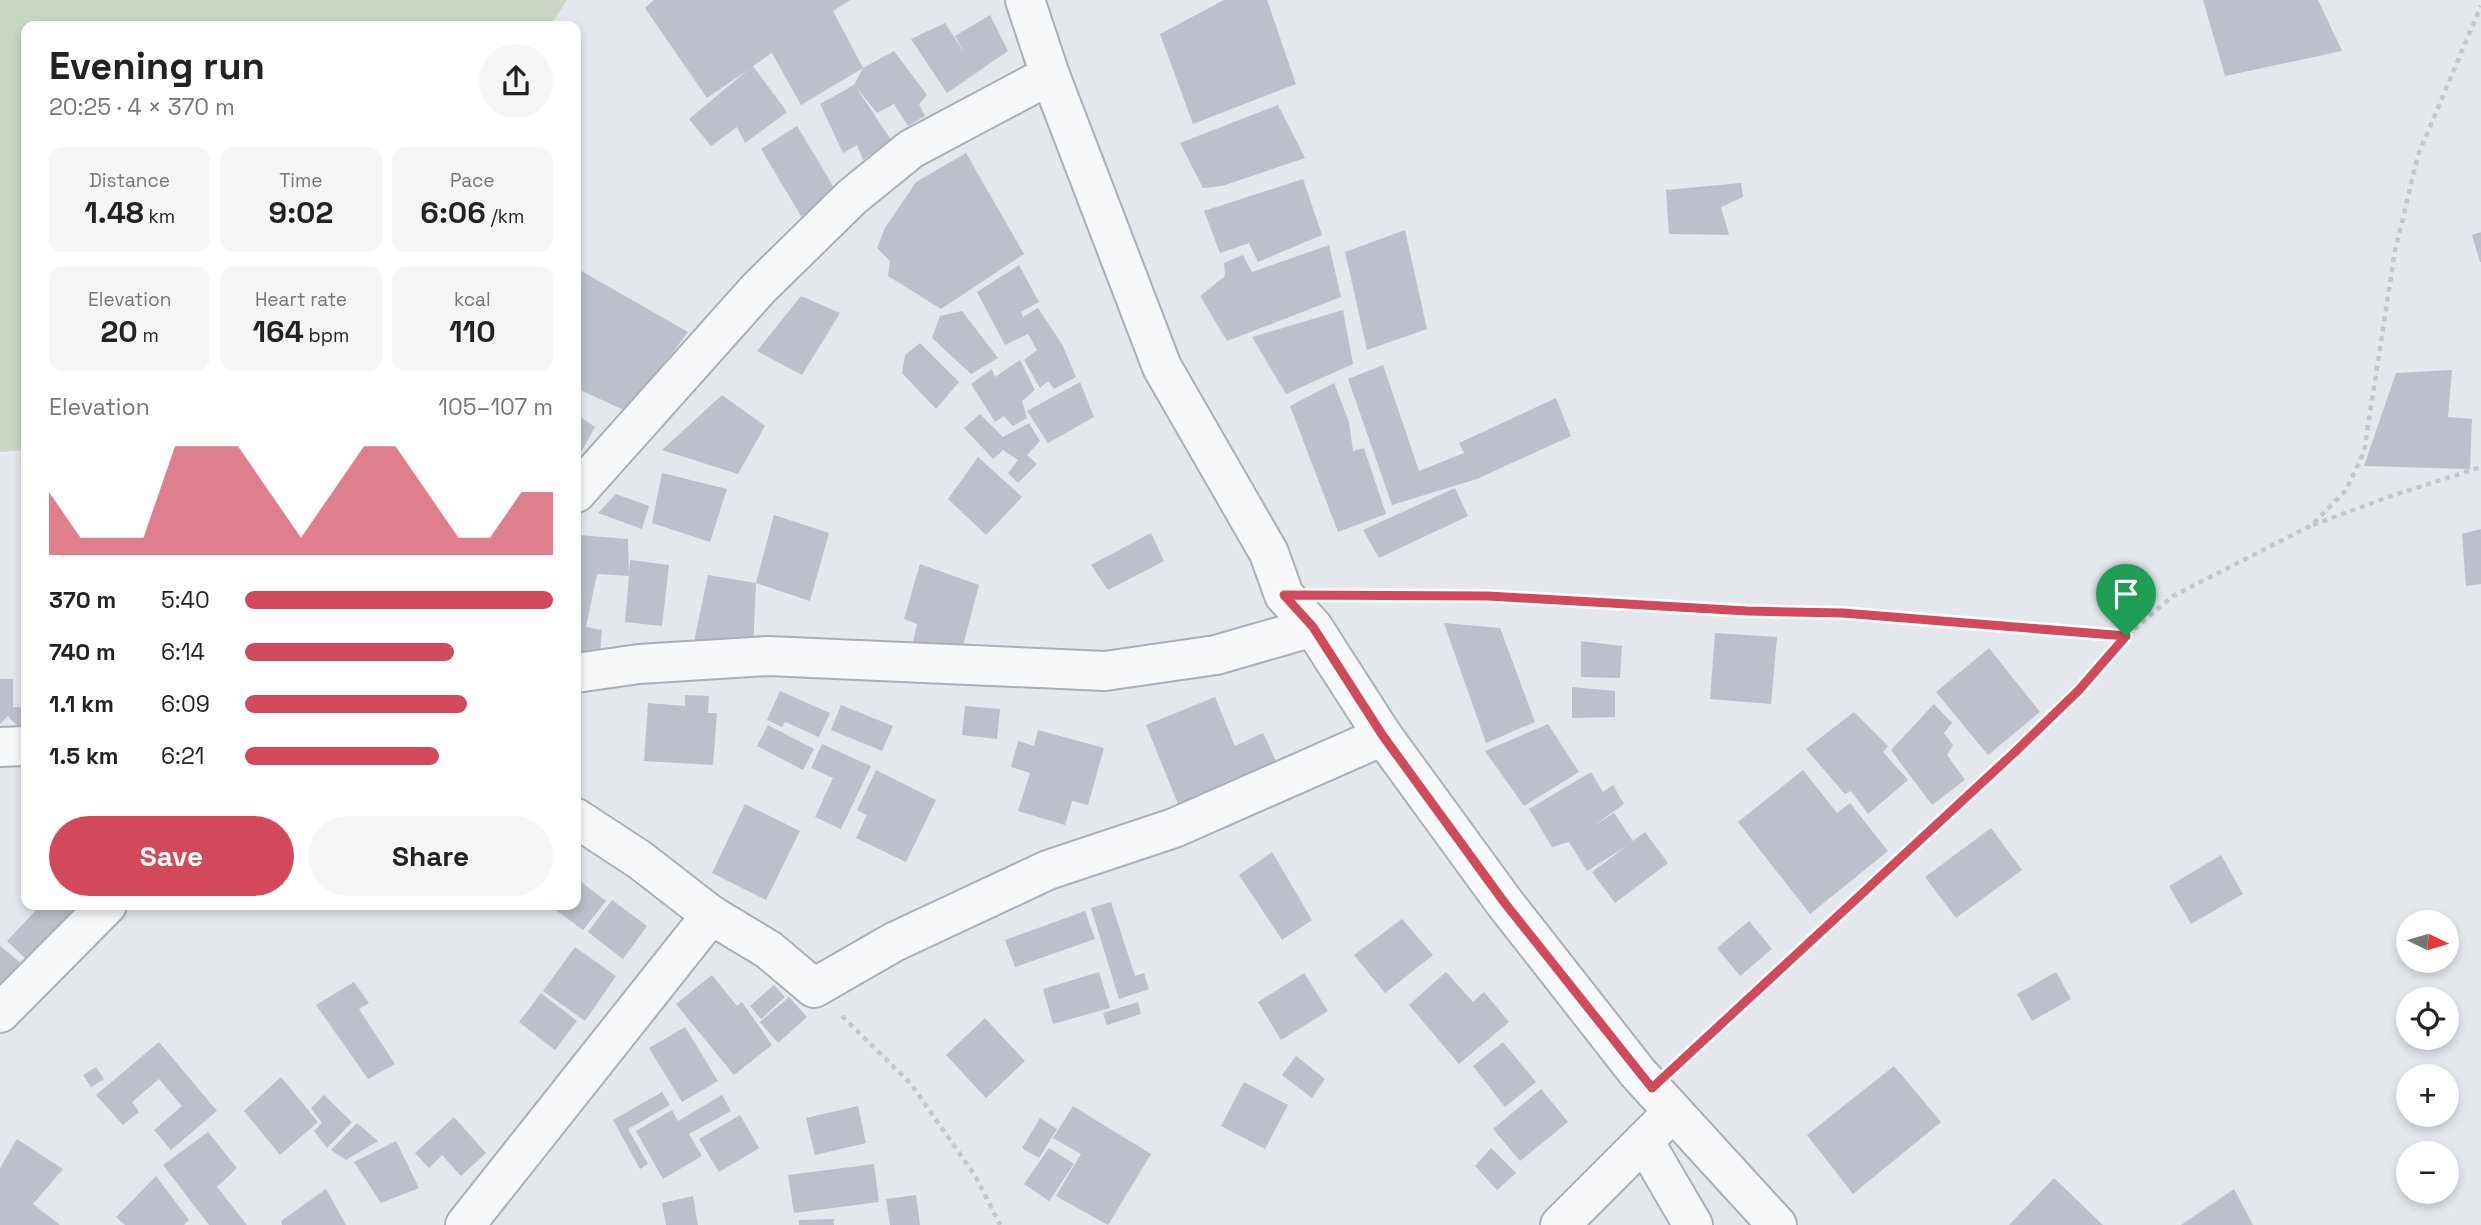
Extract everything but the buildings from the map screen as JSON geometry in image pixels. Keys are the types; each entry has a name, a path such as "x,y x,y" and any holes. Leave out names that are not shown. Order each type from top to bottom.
{"street":[{"path":"1025,0 1050,75 1162,367 1269,553 1284,595 1313,627 1383,736 1504,902 1663,1100 1777,1225"},
{"path":"581,487 759,288 852,197 911,149 1050,75"},
{"path":"581,672 639,664 768,656 1104,671 1216,655 1313,627"},
{"path":"581,821 640,860 710,915 769,950 814,988 894,942 1048,870 1174,828 1383,736"},
{"path":"0,747 21,746"},
{"path":"0,1013 102,910"},
{"path":"464,1225 710,915"},
{"path":"1560,1225 1644,1141 1663,1100"},
{"path":"1644,1141 1693,1225"}],"path":[{"path":"2312,526 2346,490 2364,452 2395,251 2418,155 2481,6"},
{"path":"1663,1100 2079,690 2126,636 2173,596 2312,526 2388,497 2481,467"},
{"path":"1284,595 1488,596 1747,611 1843,613 2126,636"},
{"path":"814,988 911,1084 976,1177 1000,1225"}],"green space":[{"path":"0,0 567,0 553,21 21,21 21,450 0,452"}],"route":[{"path":"1284,595 1462,598 1488,596 1747,611 1843,613 2126,636 2079,690 2016,751 1652,1088 1504,902 1383,736 1313,627 1284,595"}]}
